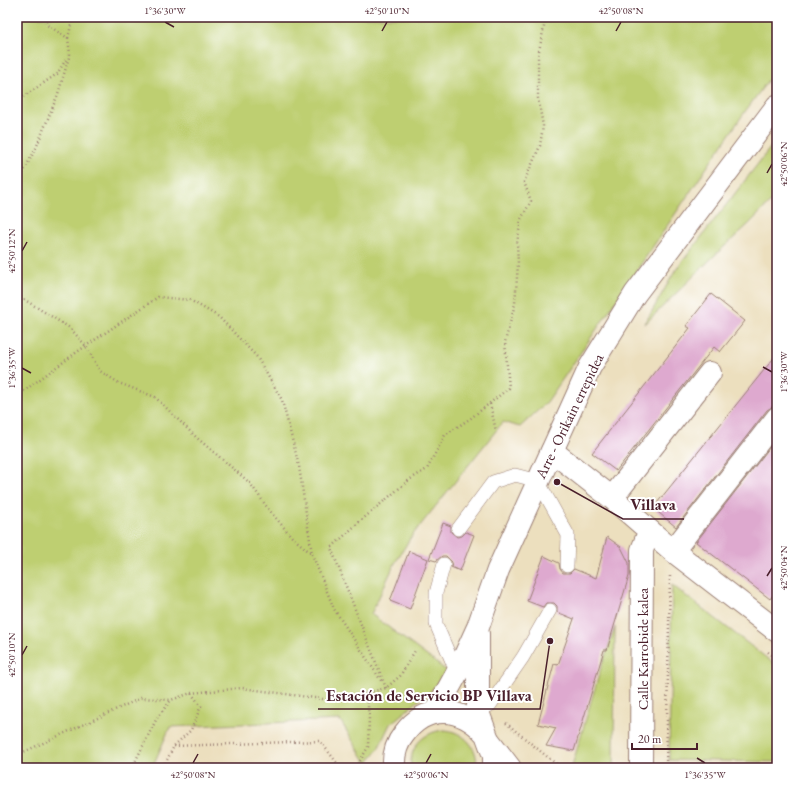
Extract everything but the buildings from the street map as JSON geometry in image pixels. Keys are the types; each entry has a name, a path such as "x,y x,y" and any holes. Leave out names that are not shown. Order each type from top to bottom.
{"main road":[{"name":"Arre - Orikain errepidea","path":"478,627 498,570 590,367 635,294 777,106"},
{"path":"612,498 710,373"},
{"path":"673,551 777,418"},
{"path":"552,451 612,498 649,532 777,631"},
{"name":"Calle Karrobide kalea","path":"641,768 642,550 649,532"},
{"path":"435,713 457,673 478,627"},
{"path":"478,627 478,712 494,756 494,768"},
{"path":"394,768 393,760 398,742 411,724 423,716 435,713 450,712 463,716 476,723 510,768"}],"lane":[{"path":"458,528 493,482 514,474 538,481 568,535 567,566"},
{"path":"444,564 436,593 436,624 457,673"},
{"path":"478,712 490,705 523,657 550,610"}],"path":[{"path":"44,17 47,25 68,38"},
{"path":"17,184 36,148 58,94 70,54 68,38 73,17"},
{"path":"386,688 331,548 409,480 427,469 445,435 490,404 509,388 505,342 515,304 518,264 517,243 521,219 531,202 524,182 540,146 543,126 538,98 538,56 546,17"},
{"path":"17,101 57,74 70,54"},
{"path":"17,295 70,328 86,346 100,371 119,383 155,398 196,437 250,483 269,510 292,537 312,554"},
{"path":"17,396 86,346 158,297 190,300 219,317 257,357 282,400 299,466 312,554 334,609 386,688"},
{"path":"490,404 496,431"},
{"path":"676,580 670,575 666,766 777,768"},
{"path":"17,755 141,698 171,700 192,693 242,688 337,701 367,694 386,688 400,676 416,649"},
{"path":"764,649 777,659"},
{"path":"163,768 174,746 191,730 201,706 192,693"},
{"path":"356,768 368,747 369,718 367,694"},
{"path":"132,768 157,718 171,700"},
{"path":"502,720 561,768 619,766"},
{"path":"174,746 320,741 341,768"}],"green space":[{"path":"17,17 777,17 777,68 744,113 547,402 520,427 503,422 411,537 395,563 371,614 447,671 433,689 390,724 378,749 367,764 340,720 170,727 152,768 17,768"},
{"path":"777,139 777,195 644,325 675,271"},
{"path":"672,585 777,666 777,762 669,760"},
{"path":"615,627 614,766 572,766 600,671"},
{"path":"444,730 458,734 469,742 473,747 477,761 476,768 411,768 412,753 419,742 424,737 436,731"}],"place":[{"name":"Villava","path":"557,482"},
{"name":"Estación de Servicio BP Villava","path":"550,641"}]}
